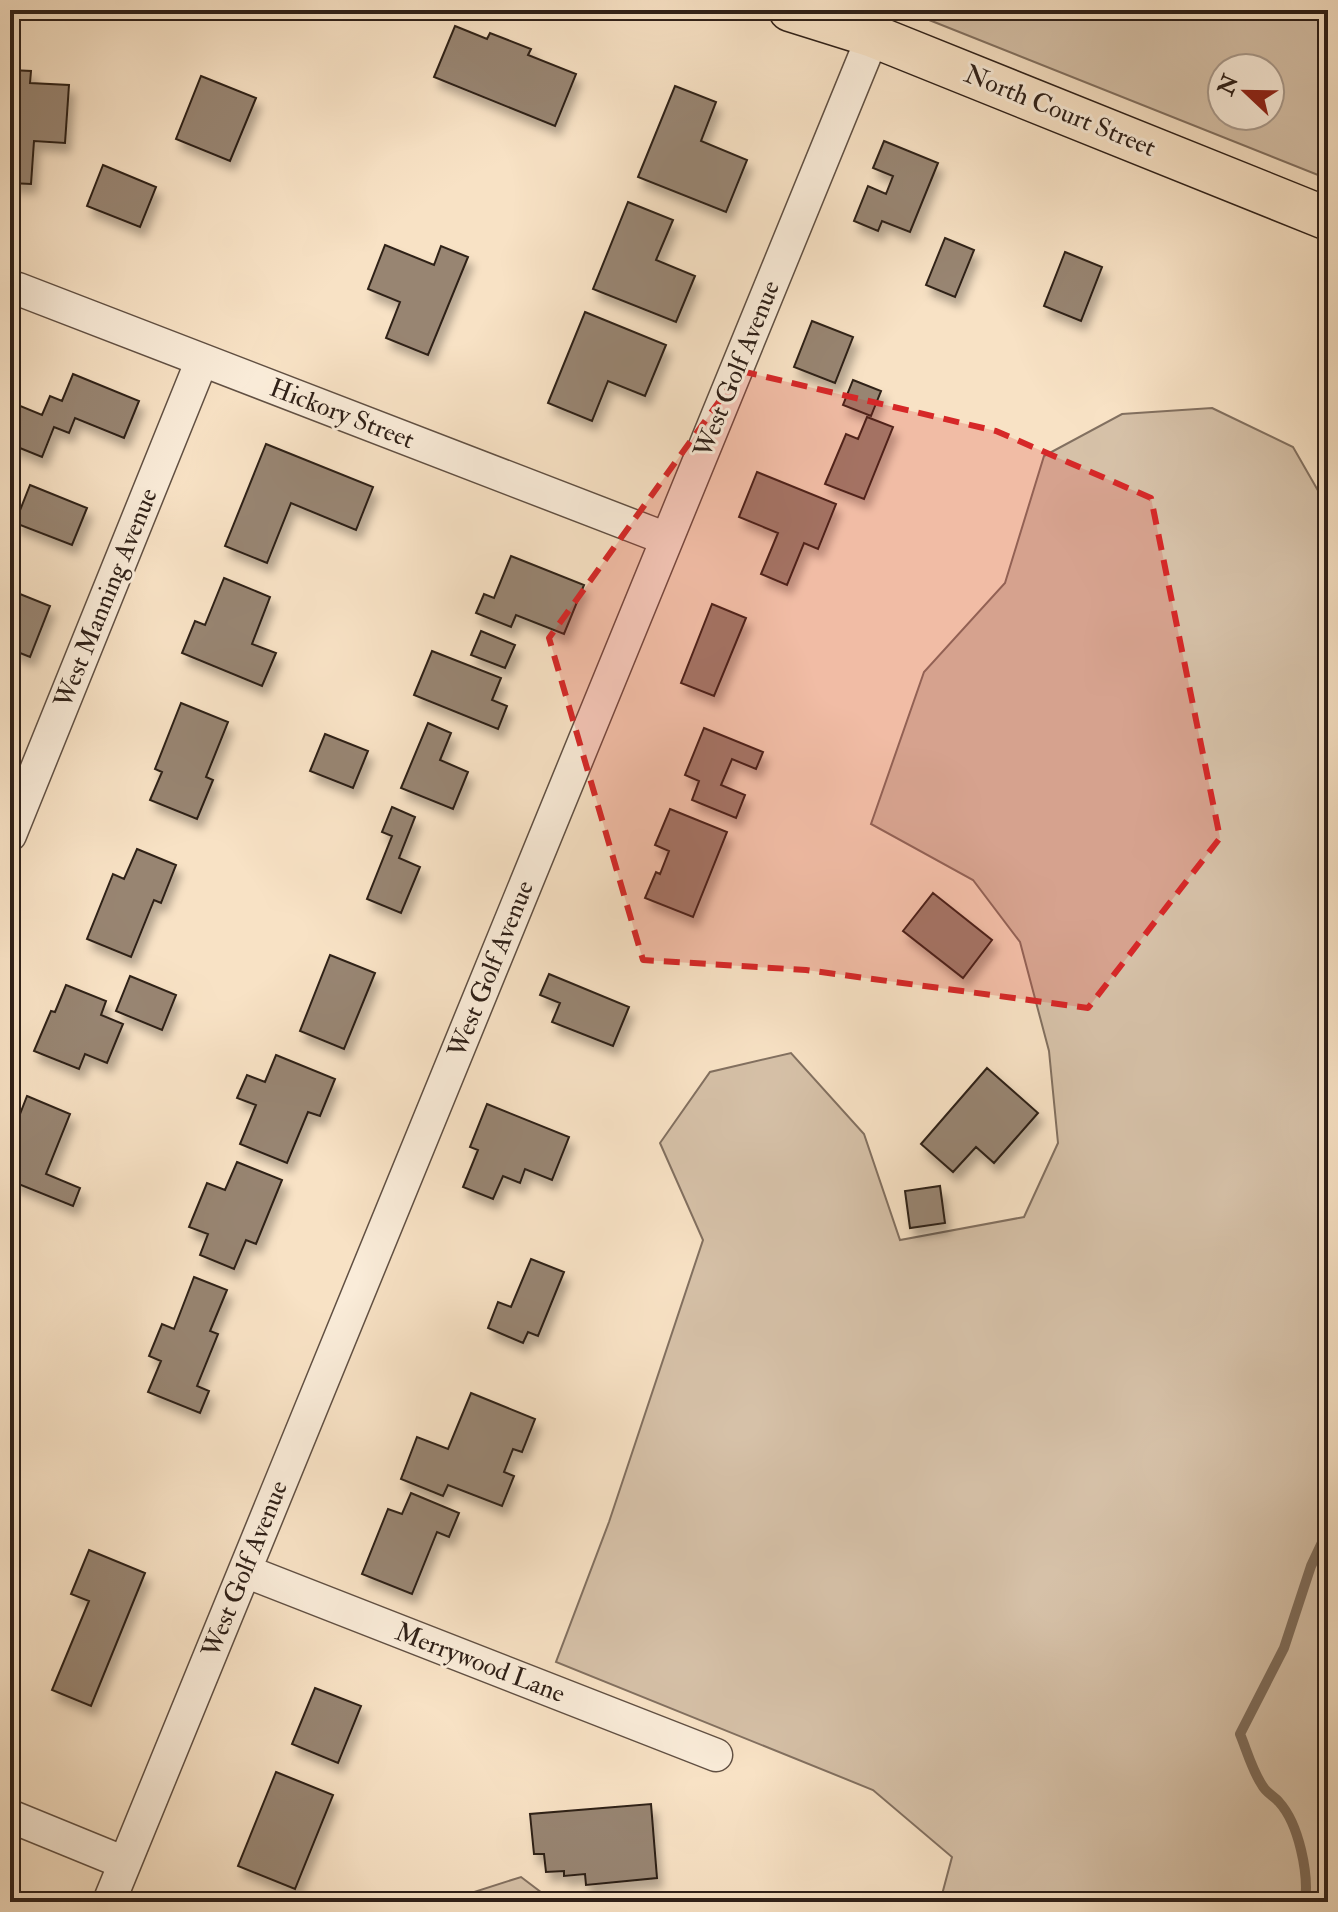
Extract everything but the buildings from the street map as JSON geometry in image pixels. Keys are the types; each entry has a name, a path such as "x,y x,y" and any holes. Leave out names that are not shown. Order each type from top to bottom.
{"main road":[{"name":"North Court Street","path":"790,10 857,24 1328,219"}],"street":[{"name":"West Golf Avenue","path":"109,1902 667,539 857,24"},
{"name":"Hickory Street","path":"18,289 667,539"},
{"name":"West Manning Avenue","path":"10,835 202,360"},
{"name":"Merrywood Lane","path":"245,1571 716,1755"},
{"path":"10,1816 125,1863"}],"highlighted area":[{"path":"741,371 996,431 1151,498 1220,838 1088,1008 806,970 643,960 549,638"}],"shaded area":[{"path":"904,10 1328,10 1328,179 1210,132 1286,132 1286,52 1206,52 1206,130"},
{"path":"1212,408 1293,447 1328,508 1328,1902 940,1902 952,1857 873,1790 556,1662 609,1522 703,1240 660,1143 710,1072 791,1053 864,1134 900,1240 1024,1217 1058,1143 1049,1051 1020,942 973,880 871,824 924,672 1005,583 1044,456 1122,414"},
{"path":"521,1877 554,1902 443,1902"}],"waterway":[{"path":"1305,1902 1304,1864 1292,1823 1286,1811 1258,1779 1240,1734 1284,1648 1311,1566 1328,1530"}]}
